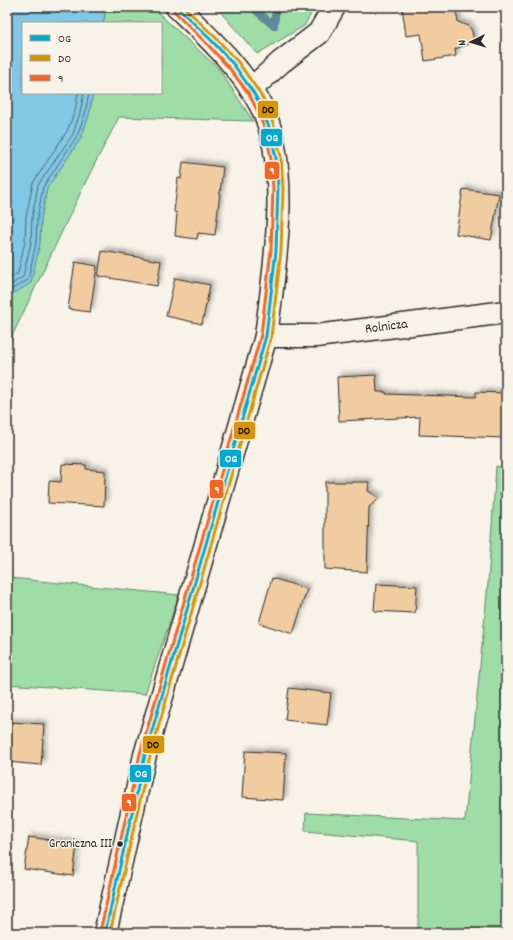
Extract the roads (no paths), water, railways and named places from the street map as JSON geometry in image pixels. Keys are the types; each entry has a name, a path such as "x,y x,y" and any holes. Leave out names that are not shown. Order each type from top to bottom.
{"street":[{"path":"105,933 145,755 266,336 274,272 278,218 278,182 270,126 262,106 230,61 211,39 177,7"},
{"path":"251,89 281,62 319,33 334,7"},
{"name":"Rolnicza","path":"266,336 316,336 506,312"}],"water":[{"path":"17,7 103,7 105,15 103,22 22,22 22,94 93,94 89,115 81,138 47,188 41,219 40,243 31,283 7,296 7,11"}],"waterway":[{"path":"252,7 274,26 276,7"}],"place":[{"name":"Graniczna III","path":"120,844"}]}
